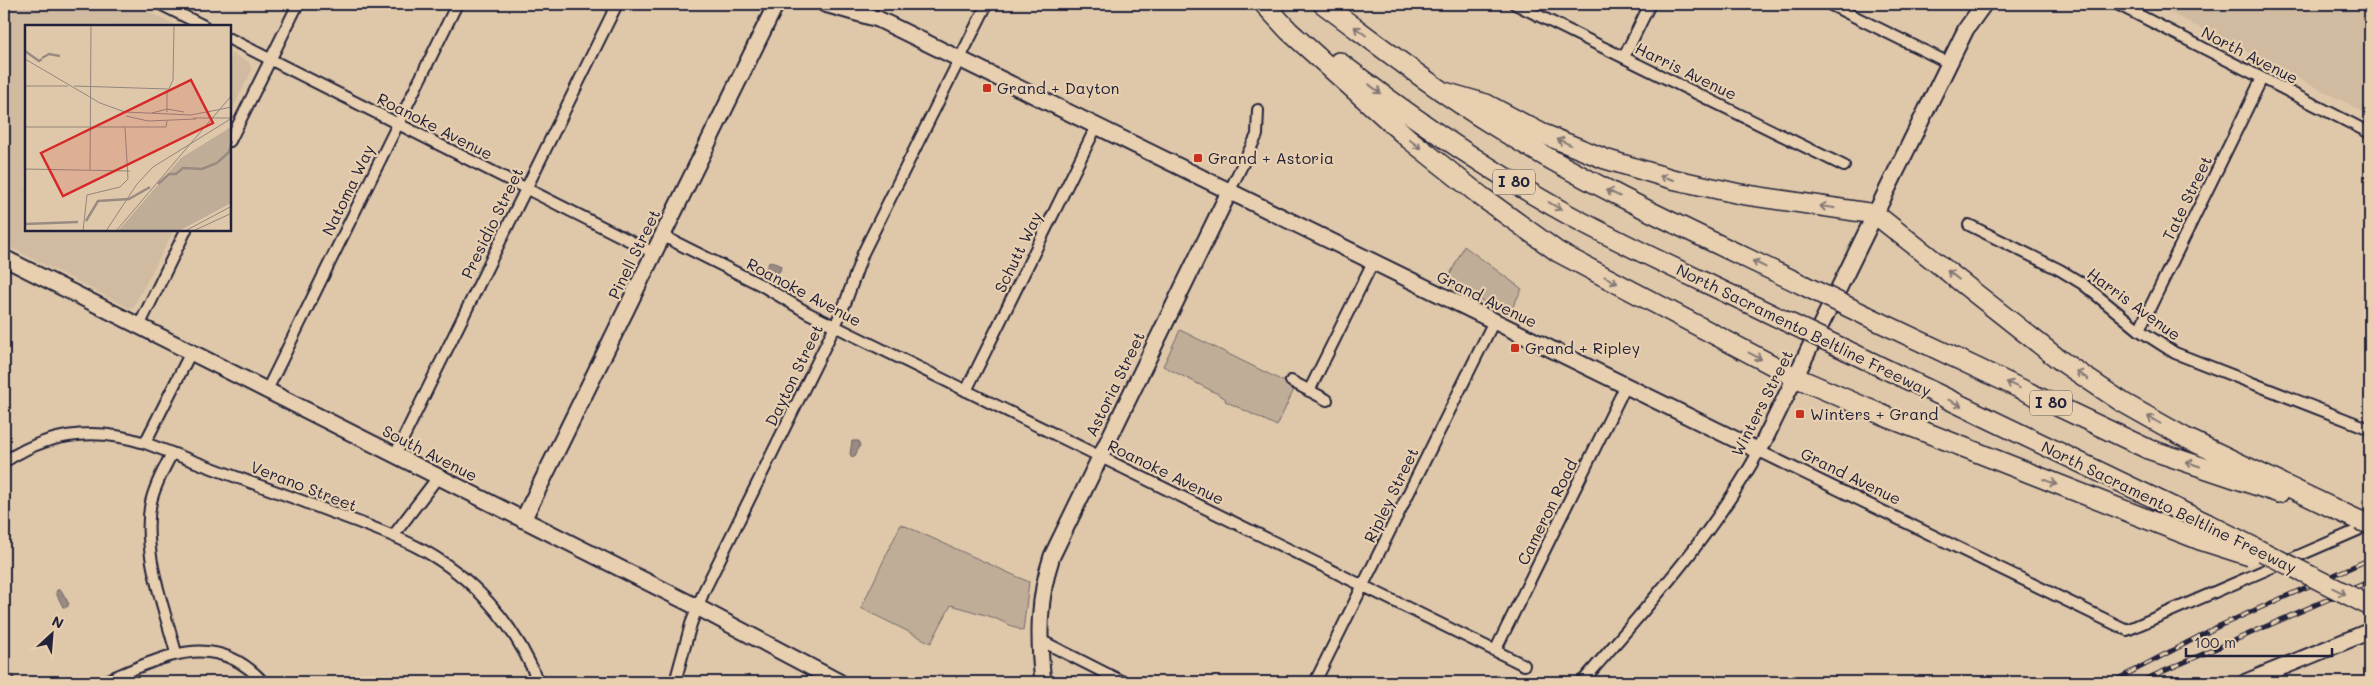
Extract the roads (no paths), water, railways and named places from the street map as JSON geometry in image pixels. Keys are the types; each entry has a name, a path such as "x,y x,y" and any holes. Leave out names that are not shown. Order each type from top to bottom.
{"highway":[{"path":"1264,4 1289,31 1409,138 1482,197 1558,252 1795,377 1918,429 2203,532"},
{"name":"North Sacramento Beltline Freeway","path":"1269,4 1388,100 1477,160 1570,215 1848,351 2203,532 2308,576 2370,606"},
{"name":"I 80","path":"1323,4 1441,91 1496,127 1593,184 2148,449 2242,472"},
{"path":"1441,91 1486,104 1541,132 1605,159 1672,179 1740,194 1875,214 2061,361 2122,402 2242,472 2366,522"}],"street":[{"path":"160,4 202,25"},
{"path":"231,139 298,4"},
{"name":"Natoma Way","path":"267,390 457,4"},
{"name":"Presidio Street","path":"395,455 617,4"},
{"name":"Pinell Street","path":"523,520 776,4"},
{"name":"Grand Avenue","path":"825,4 878,19 2127,630 2358,530 2366,522"},
{"name":"Dayton Street","path":"675,682 697,607 835,326 863,253 987,4"},
{"name":"Harris Avenue","path":"1514,4 1844,166"},
{"path":"1624,57 1650,4"},
{"path":"1829,4 1949,63"},
{"name":"Winters Street","path":"1582,682 1698,546 1730,502 1759,451 1966,29 1984,4"},
{"name":"North Avenue","path":"2117,4 2370,133"},
{"name":"Roanoke Avenue","path":"231,40 654,253"},
{"name":"Tate Street","path":"2139,330 2262,78"},
{"name":"Astoria Street","path":"1042,682 1038,640 1042,593 1049,563 1099,456 1257,134 1258,110"},
{"name":"Schutt Way","path":"966,391 1096,127"},
{"name":"Harris Avenue","path":"1969,225 2060,270 2082,284 2139,330 2190,360 2370,429"},
{"path":"139,326 186,231"},
{"name":"Roanoke Avenue","path":"662,236 760,285 835,326 1524,665"},
{"name":"South Avenue","path":"4,258 697,607 839,682"},
{"path":"1309,391 1373,262"},
{"name":"Ripley Street","path":"1315,682 1494,321"},
{"path":"145,443 191,352"},
{"path":"1290,381 1328,400"},
{"name":"Cameron Road","path":"1495,651 1626,385"},
{"name":"Verano Street","path":"4,462 30,446 67,434 113,434 145,443 393,536 434,556 456,572 489,602 521,646 538,682"},
{"path":"172,453 151,500 148,525 150,551 176,653"},
{"path":"393,536 438,477"},
{"path":"2246,682 2370,631"},
{"path":"1038,640 1123,682"},
{"path":"103,682 176,653 199,650 229,657 249,669 263,682"},
{"path":"4,677 10,682"}],"railway":[{"path":"2112,682 2217,627 2370,559"},
{"path":"2139,682 2370,581"}],"place":[{"name":"Grand + Dayton","path":"987,88"},
{"name":"Grand + Astoria","path":"1198,158"},
{"name":"Grand + Ripley","path":"1515,348"},
{"name":"Winters + Grand","path":"1800,414"}]}
